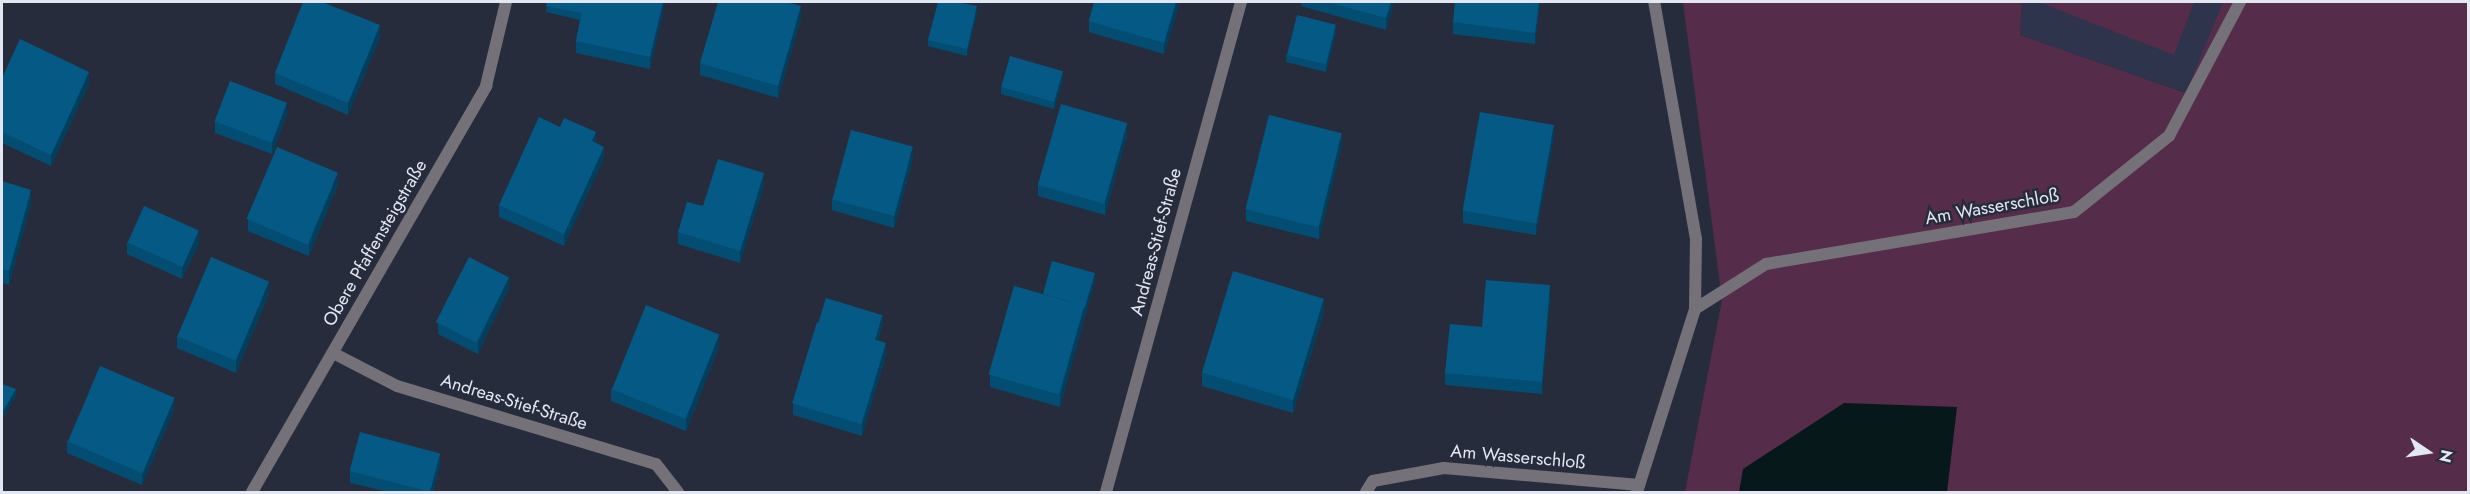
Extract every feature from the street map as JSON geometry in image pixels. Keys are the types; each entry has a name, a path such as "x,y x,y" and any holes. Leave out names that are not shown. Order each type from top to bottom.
{"street":[{"name":"Obere Pfaffensteigstraße","path":"252,492 486,86 506,2"},
{"name":"Andreas-Stief-Straße","path":"1106,492 1241,2"},
{"name":"Am Wasserschloß","path":"1366,492 1373,481 1444,468 1638,489 1695,309 1696,239 1654,2"},
{"name":"Am Wasserschloß","path":"1695,309 1766,264 2074,212 2169,136 2240,2"},
{"name":"Andreas-Stief-Straße","path":"333,353 397,386 656,464 678,492"}],"shaded area":[{"path":"1683,2 2022,2 2020,35 2186,93 2223,2 2468,2 2468,492 1685,492 1722,300"},
{"path":"2022,2 2223,2 2187,93 2020,35"},
{"path":"2039,2 2194,2 2174,55"},
{"path":"1844,403 1957,407 1947,492 1739,492 1743,469"}],"building":[{"path":"303,2 322,2 380,25 348,103 275,73"},
{"path":"547,2 584,2 582,13 546,6"},
{"path":"584,2 663,2 650,57 576,41"},
{"path":"718,2 786,2 801,6 778,86 700,63"},
{"path":"938,2 957,2 977,6 967,49 928,40"},
{"path":"1094,2 1176,2 1164,43 1089,21"},
{"path":"1327,2 1391,2 1386,18"},
{"path":"1455,2 1539,2 1535,33 1453,22"},
{"path":"1297,15 1336,25 1326,64 1287,55"},
{"path":"20,39 89,72 51,155 2,132 2,78"},
{"path":"1010,56 1063,71 1054,102 1001,87"},
{"path":"230,81 287,103 272,143 215,121"},
{"path":"1061,104 1127,123 1104,204 1038,185"},
{"path":"1480,112 1554,125 1536,224 1463,210"},
{"path":"1269,115 1342,133 1318,227 1246,209"},
{"path":"539,117 560,127 564,118 596,132 592,141 604,147 564,234 499,205"},
{"path":"851,130 913,147 894,216 832,200"},
{"path":"277,147 338,173 307,245 247,219"},
{"path":"718,159 764,173 740,251 678,232 687,202 703,206"},
{"path":"2,181 31,190 9,271 2,269"},
{"path":"144,206 199,230 183,267 128,243"},
{"path":"211,257 269,282 235,361 177,336"},
{"path":"469,257 509,277 476,342 436,322"},
{"path":"1052,261 1095,273 1084,310 1084,306 1043,294"},
{"path":"1233,271 1324,299 1293,400 1202,372"},
{"path":"1486,280 1550,285 1542,382 1445,373 1450,324 1482,327"},
{"path":"1014,286 1084,306 1059,395 989,374"},
{"path":"826,298 882,315 875,340 818,323"},
{"path":"646,305 719,335 685,419 612,389"},
{"path":"817,322 886,343 861,424 792,403"},
{"path":"100,366 175,398 143,473 68,441"},
{"path":"2,384 16,389 2,413"},
{"path":"360,432 440,453 430,492 350,471"}]}
